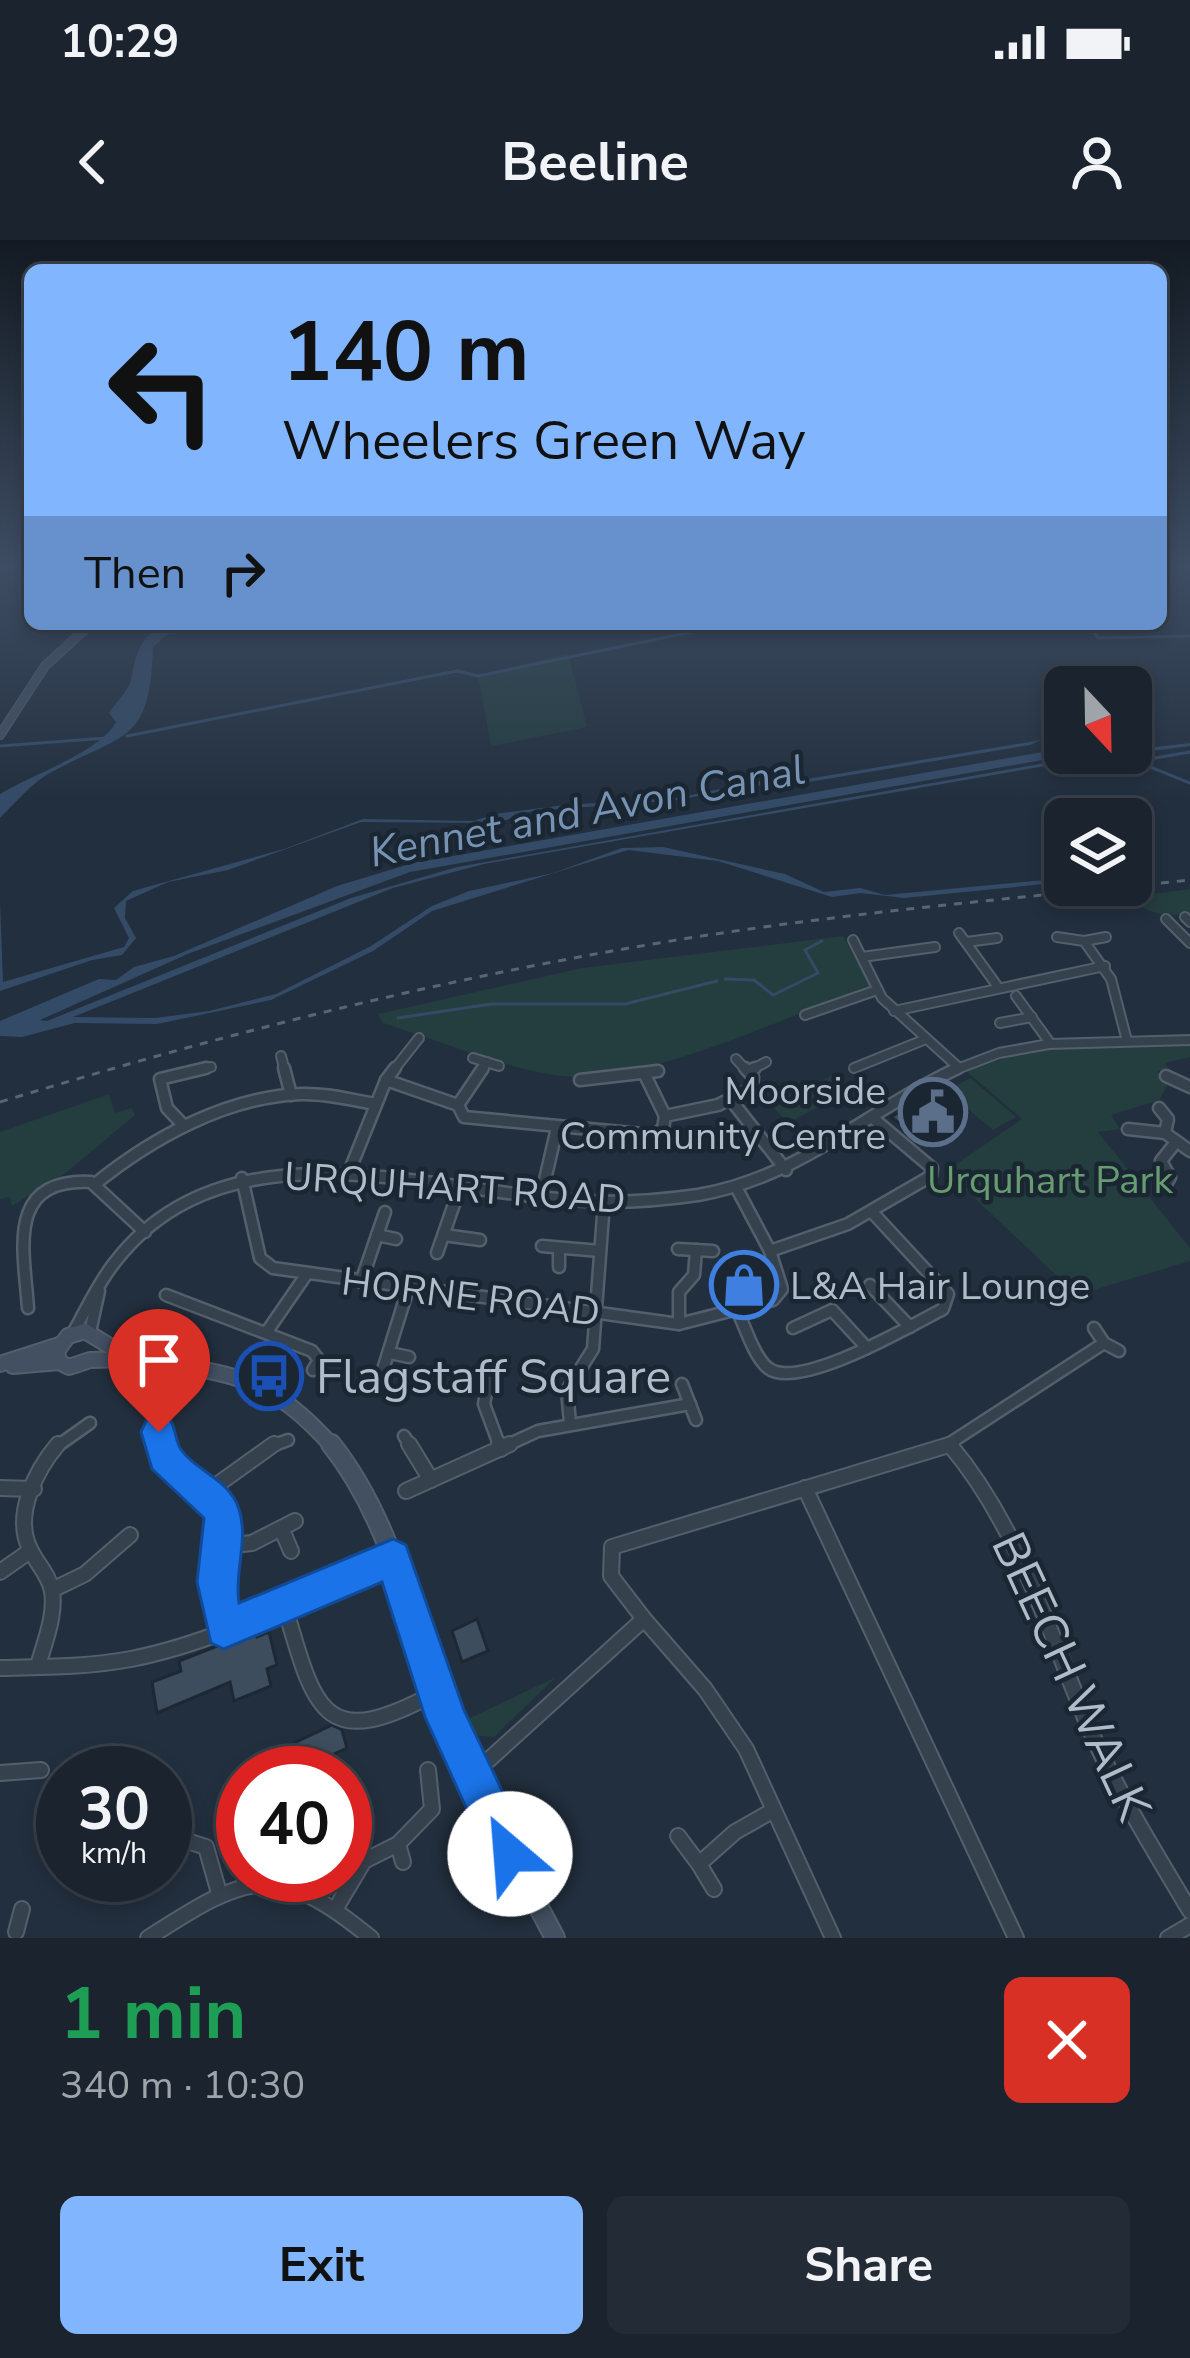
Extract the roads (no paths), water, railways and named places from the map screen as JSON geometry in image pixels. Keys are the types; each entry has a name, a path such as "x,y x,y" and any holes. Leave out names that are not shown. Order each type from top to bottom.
{"street":[{"path":"0,735 45,666 70,643"},
{"path":"1166,919 1186,925 1190,943"},
{"path":"1057,938 1106,937"},
{"path":"998,938 963,938 998,987"},
{"path":"853,940 877,990 894,1011 958,1068"},
{"path":"1084,941 1105,966 1127,1041"},
{"path":"862,957 935,947"},
{"path":"894,1011 1105,966"},
{"path":"805,1016 877,990"},
{"path":"1016,996 1050,1043"},
{"path":"1000,1023 1032,1017"},
{"path":"349,1172 386,1080 418,1038"},
{"path":"854,1068 926,1040"},
{"name":"URQUHART ROAD","path":"88,1335 100,1286 145,1232 181,1207 242,1178 296,1171 349,1172 542,1197 604,1202 671,1199 736,1187 786,1170 826,1151 928,1082 994,1054 1050,1043 1190,1040"},
{"path":"280,1056 291,1095"},
{"path":"885,1056 894,1068"},
{"path":"473,1058 499,1066"},
{"path":"665,1116 730,1100 752,1088 754,1079 736,1059"},
{"path":"458,1105 487,1062"},
{"path":"749,1071 766,1062"},
{"path":"184,1126 167,1108 160,1079 211,1066"},
{"path":"285,1071 303,1066"},
{"path":"580,1080 658,1071"},
{"path":"386,1080 458,1105 464,1117 652,1135 663,1129 665,1116 645,1075"},
{"path":"1166,1076 1190,1087"},
{"path":"148,1096 163,1092"},
{"path":"95,1184 184,1126 291,1095 376,1104"},
{"path":"730,1100 786,1170"},
{"path":"1159,1108 1168,1119 1165,1133"},
{"path":"736,1187 770,1251 872,1212 932,1173 874,1119"},
{"path":"542,1197 557,1128"},
{"path":"1128,1129 1165,1133 1190,1151"},
{"path":"1165,1186 1170,1178 1162,1161 1176,1142"},
{"name":"HORNE ROAD","path":"242,1178 260,1258 273,1268 306,1276 679,1324 779,1295 782,1283 770,1251"},
{"path":"10,1301 27,1302 22,1231 26,1208 42,1194 70,1181 95,1184 145,1232"},
{"path":"437,1253 460,1186"},
{"path":"570,1423 565,1399 592,1348 604,1202"},
{"path":"361,1282 385,1212"},
{"path":"737,1310 766,1367 776,1374 810,1369 867,1348 943,1309 950,1298 872,1212"},
{"path":"377,1235 396,1238"},
{"path":"444,1235 479,1240"},
{"path":"542,1246 600,1252"},
{"path":"559,1248 559,1267"},
{"path":"678,1249 713,1251"},
{"path":"679,1324 679,1292 694,1275 696,1250"},
{"path":"266,1333 306,1276"},
{"path":"870,1285 910,1327"},
{"path":"381,1376 408,1289"},
{"path":"166,1295 316,1354 319,1360 313,1370"},
{"path":"175,1316 184,1301"},
{"path":"793,1328 832,1310 867,1348"},
{"path":"1094,1328 1119,1351"},
{"path":"0,1365 59,1353 88,1335"},
{"path":"88,1335 131,1360"},
{"path":"88,1335 90,1360"},
{"path":"832,1938 746,1749 705,1689 608,1574 606,1559 612,1547 950,1445 1104,1342"},
{"path":"59,1353 70,1366 90,1360 131,1360 232,1374 288,1400 346,1461 393,1558 437,1692 472,1774 556,1938"},
{"path":"390,1353 409,1357"},
{"path":"491,1370 484,1404 501,1448"},
{"path":"682,1384 696,1420"},
{"path":"406,1491 570,1423 634,1417 690,1404"},
{"path":"156,1407 165,1457 207,1492 222,1513 217,1582 224,1629"},
{"path":"38,1666 52,1590 30,1551 24,1527 34,1489 59,1432 89,1424"},
{"path":"142,1436 159,1432"},
{"path":"404,1436 431,1480"},
{"path":"207,1492 272,1439 289,1440"},
{"name":"BEECH WALK","path":"950,1445 973,1473 1038,1592 1103,1756 1190,1911"},
{"path":"0,1487 34,1489"},
{"path":"805,1488 1016,1938"},
{"path":"223,1546 252,1543 288,1526 291,1551"},
{"path":"52,1590 85,1574 130,1535"},
{"path":"0,1572 30,1551"},
{"path":"0,1668 132,1659 224,1629 393,1558"},
{"path":"284,1604 306,1684 325,1708 359,1722 375,1723 437,1692"},
{"path":"472,1774 644,1619"},
{"path":"0,1773 36,1770"},
{"path":"335,1907 364,1861 398,1844 434,1804 428,1770"},
{"path":"699,1864 735,1832 772,1811"},
{"path":"678,1836 714,1888"},
{"path":"192,1843 206,1847 216,1885"},
{"path":"398,1844 403,1862"},
{"path":"148,1938 216,1894"},
{"path":"325,1902 371,1938"},
{"path":"16,1932 22,1909"},
{"path":"1168,1938 1190,1925"}],"water":[{"path":"143,643 157,643 138,720 114,741 41,778 0,818 0,794 81,753 108,733 116,722 109,713 129,685"},
{"path":"1041,740 791,785 747,786 679,800 533,811 497,823 361,822 228,870 168,882 126,901 125,918 136,938 122,955 92,960 0,991 0,901 3,982 124,947 129,938 114,908 133,891 284,849 363,819 474,821 565,805 676,798 760,781 789,782"},
{"path":"1190,743 1152,751 1152,747"},
{"path":"1044,752 1044,760 410,872 190,953 40,1020 351,898 457,867 1044,763 484,864 393,888 73,1017 155,1018 209,1011 276,994 371,946 432,906 469,891 553,873 622,848 663,847 785,874 824,892 860,888 885,895 1044,880 1044,884 904,898 861,893 832,897 718,861 628,850 432,911 373,951 271,1000 157,1024 75,1023 22,1037 0,1036 0,1021 99,979 116,980 134,967 174,956 337,886 413,863"}],"waterway":[{"path":"127,736 457,671 478,676 637,643"},
{"path":"0,746 106,738"},
{"path":"1152,759 1190,752"},
{"path":"1152,768 1190,783"},
{"path":"725,979 754,980 773,995 818,973 805,950 822,941"},
{"path":"398,1018 491,1004 625,1004 717,981"}],"railway":[{"path":"0,1102 321,1013 565,960 782,924 1190,880"}],"place":[{"name":"Moorside Community Centre","path":"933,1112"},
{"name":"L&A Hair Lounge","path":"744,1285"},
{"name":"Flagstaff Square","path":"269,1376"}],"water label":[{"name":"Kennet and Avon Canal","path":"587,810"}],"park label":[{"name":"Urquhart Park","path":"1050,1179"}]}
